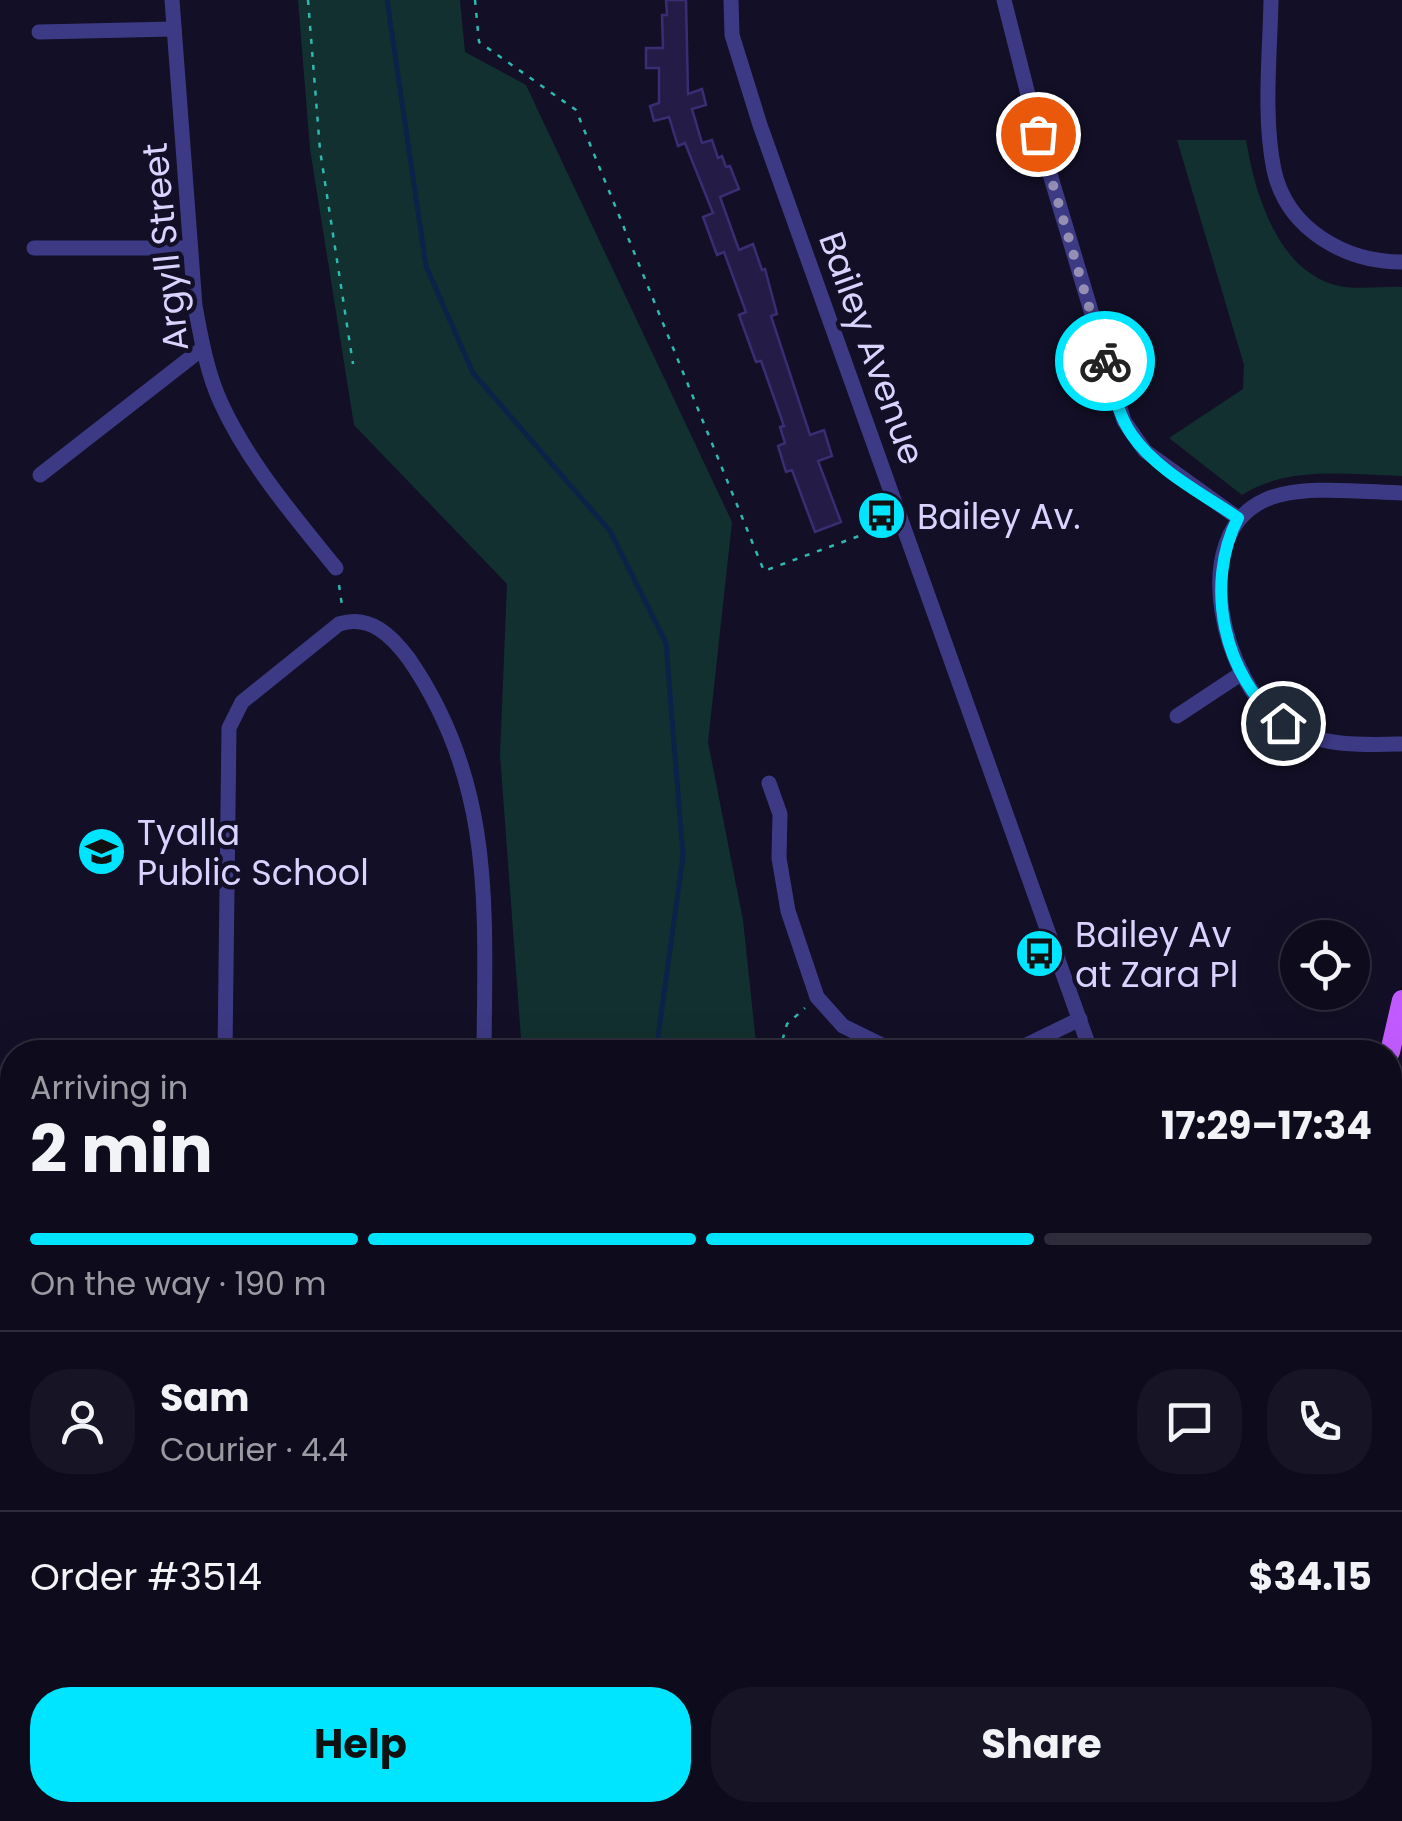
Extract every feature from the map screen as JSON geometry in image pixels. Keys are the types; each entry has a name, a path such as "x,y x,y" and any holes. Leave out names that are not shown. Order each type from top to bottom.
{"main road":[{"path":"1393,1040 1402,1000"}],"street":[{"name":"Argyll Street","path":"172,0 190,248 202,348 220,402 254,462 336,568"},
{"name":"Bailey Avenue","path":"731,0 732,35 760,124 1087,1040"},
{"path":"1004,0 1038,134 1124,420 1145,451 1238,518"},
{"path":"1271,0 1271,136 1274,172 1284,195 1298,216 1342,252 1402,262"},
{"path":"39,32 174,29"},
{"path":"34,248 190,248"},
{"path":"40,475 202,348"},
{"path":"1402,493 1286,493 1264,500 1238,518 1224,554 1220,589 1226,627 1242,673 1268,712 1298,732 1340,744 1402,744"},
{"path":"224,1040 229,728 242,702 345,622 367,622 391,638 431,692 459,755 477,821 484,892 484,1040"},
{"path":"1177,716 1242,673"},
{"path":"770,783 780,814 780,858 788,911 817,997 843,1026 872,1040"},
{"path":"1038,1040 1080,1020"}],"path":[{"path":"308,0 320,150 352,364"},
{"path":"475,0 479,42 576,110 764,571 902,520"},
{"path":"336,568 345,622"},
{"path":"782,1040 787,1024 817,997"}],"green space":[{"path":"298,0 460,0 465,52 526,85 732,522 708,742 743,920 756,1040 521,1040 500,755 507,584 354,425 310,149"},
{"path":"1177,140 1246,140 1263,206 1273,228 1300,265 1318,278 1346,287 1402,287 1402,476 1299,476 1279,479 1242,495 1169,438 1243,389 1244,365"}],"building":[{"path":"666,0 686,0 688,94 702,89 706,105 692,109 702,143 712,140 718,158 722,156 726,167 730,166 739,189 720,197 739,250 753,244 762,270 765,269 777,314 771,316 810,435 824,430 832,456 818,461 841,522 815,532 792,470 786,472 778,446 785,443 780,427 784,426 761,361 756,362 739,315 746,312 724,252 717,255 703,217 713,213 685,143 678,146 669,117 654,121 650,106 659,103 659,68 646,68 646,48 663,48 662,15 667,15"}],"waterway":[{"path":"387,0 426,266 473,373 610,531 666,643 683,856 658,1040"}],"way so far":[{"path":"1038,134 1105,361"}],"place":[{"name":"Bailey Av.","path":"882,516"},
{"name":"Tyalla Public School","path":"102,852"},
{"name":"Bailey Av at Zara Pl","path":"1040,954"}],"route":[{"path":"1105,361 1124,420 1145,451 1238,518 1220,570 1221,606 1242,673 1256,698 1283,723"}]}
